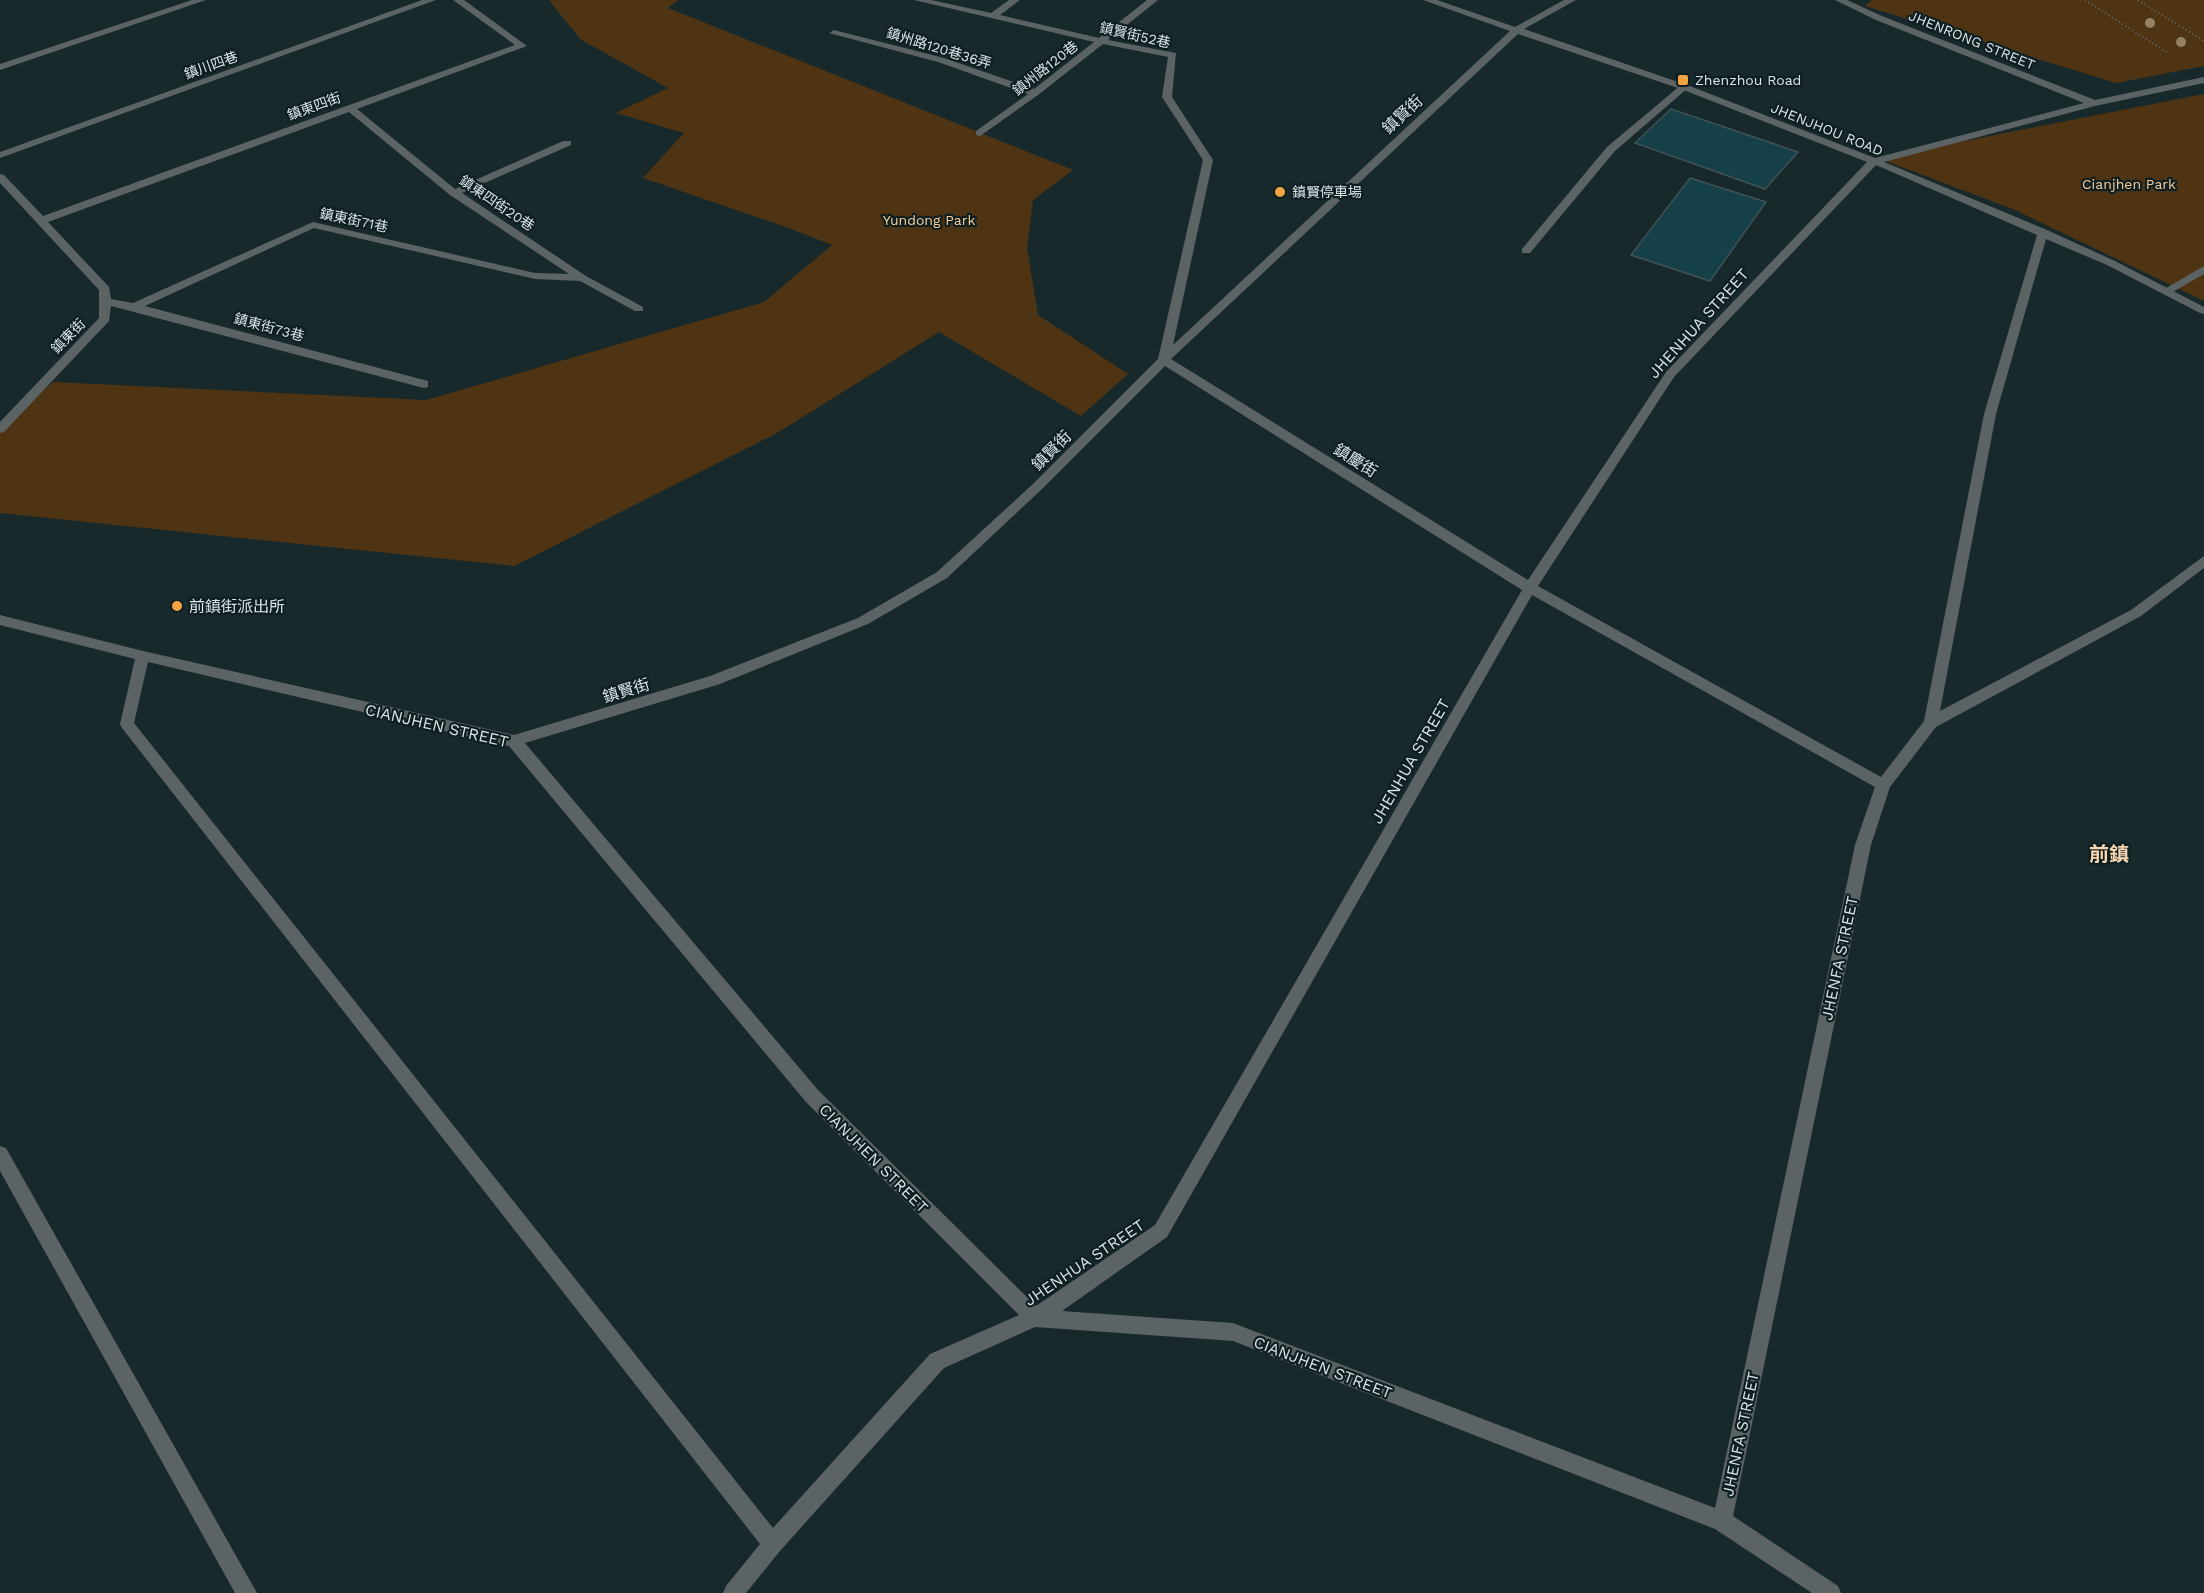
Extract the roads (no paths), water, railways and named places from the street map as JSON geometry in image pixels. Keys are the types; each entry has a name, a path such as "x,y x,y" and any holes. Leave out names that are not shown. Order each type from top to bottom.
{"street":[{"path":"0,67 201,0"},
{"name":"鎮川四巷","path":"0,155 430,0"},
{"name":"鎮東四街","path":"42,220 522,46 458,0"},
{"name":"鎮賢街52巷","path":"919,0 1173,55 1167,97 1208,160 1164,360"},
{"path":"992,17 1015,0"},
{"name":"鎮州路120巷","path":"980,133 1035,93 1153,0"},
{"name":"JHENJHOU ROAD","path":"1428,0 1684,87 1874,162 2043,232 2204,311"},
{"name":"鎮賢街","path":"514,741 715,680 863,621 942,575 1038,486 1164,360 1516,30 1571,0"},
{"name":"JHENRONG STREET","path":"1840,0 1879,18 2094,103"},
{"name":"鎮州路120巷36弄","path":"834,33 941,60 1035,93"},
{"path":"1874,162 2094,103 2204,80"},
{"path":"1526,251 1611,149 1684,87"},
{"name":"鎮東四街20巷","path":"349,107 454,193 582,278 639,309"},
{"path":"454,193 567,143"},
{"name":"JHENHUA STREET","path":"733,1593 772,1544 937,1361 1035,1318 1161,1232 1530,588 1670,375 1874,162"},
{"path":"0,177 105,289 105,301"},
{"name":"鎮東街71巷","path":"134,307 313,225 535,276 582,278"},
{"path":"1931,723 1990,414 2043,232"},
{"path":"2167,291 2204,269"},
{"name":"鎮東街73巷","path":"105,301 424,384"},
{"name":"鎮東街","path":"0,429 105,319 105,301"},
{"name":"鎮慶街","path":"1164,360 1530,588 1883,785"},
{"name":"JHENFA STREET","path":"1722,1521 1863,845 1883,785 1931,723 2136,613 2204,561"},
{"name":"CIANJHEN STREET","path":"0,620 143,656 514,741 812,1096 1035,1318 1233,1332 1722,1521 1830,1593"},
{"path":"143,656 127,724 772,1544"},
{"path":"0,1154 247,1593"}],"place":[{"name":"Zhenzhou Road","path":"1683,80"},
{"name":"鎮賢停車場","path":"1280,192"},
{"name":"前鎮街派出所","path":"177,606"}],"district":[{"name":"前鎮","path":"2109,854"}],"park label":[{"name":"Cianjhen Park","path":"2129,184"},
{"name":"Yundong Park","path":"929,220"}]}
